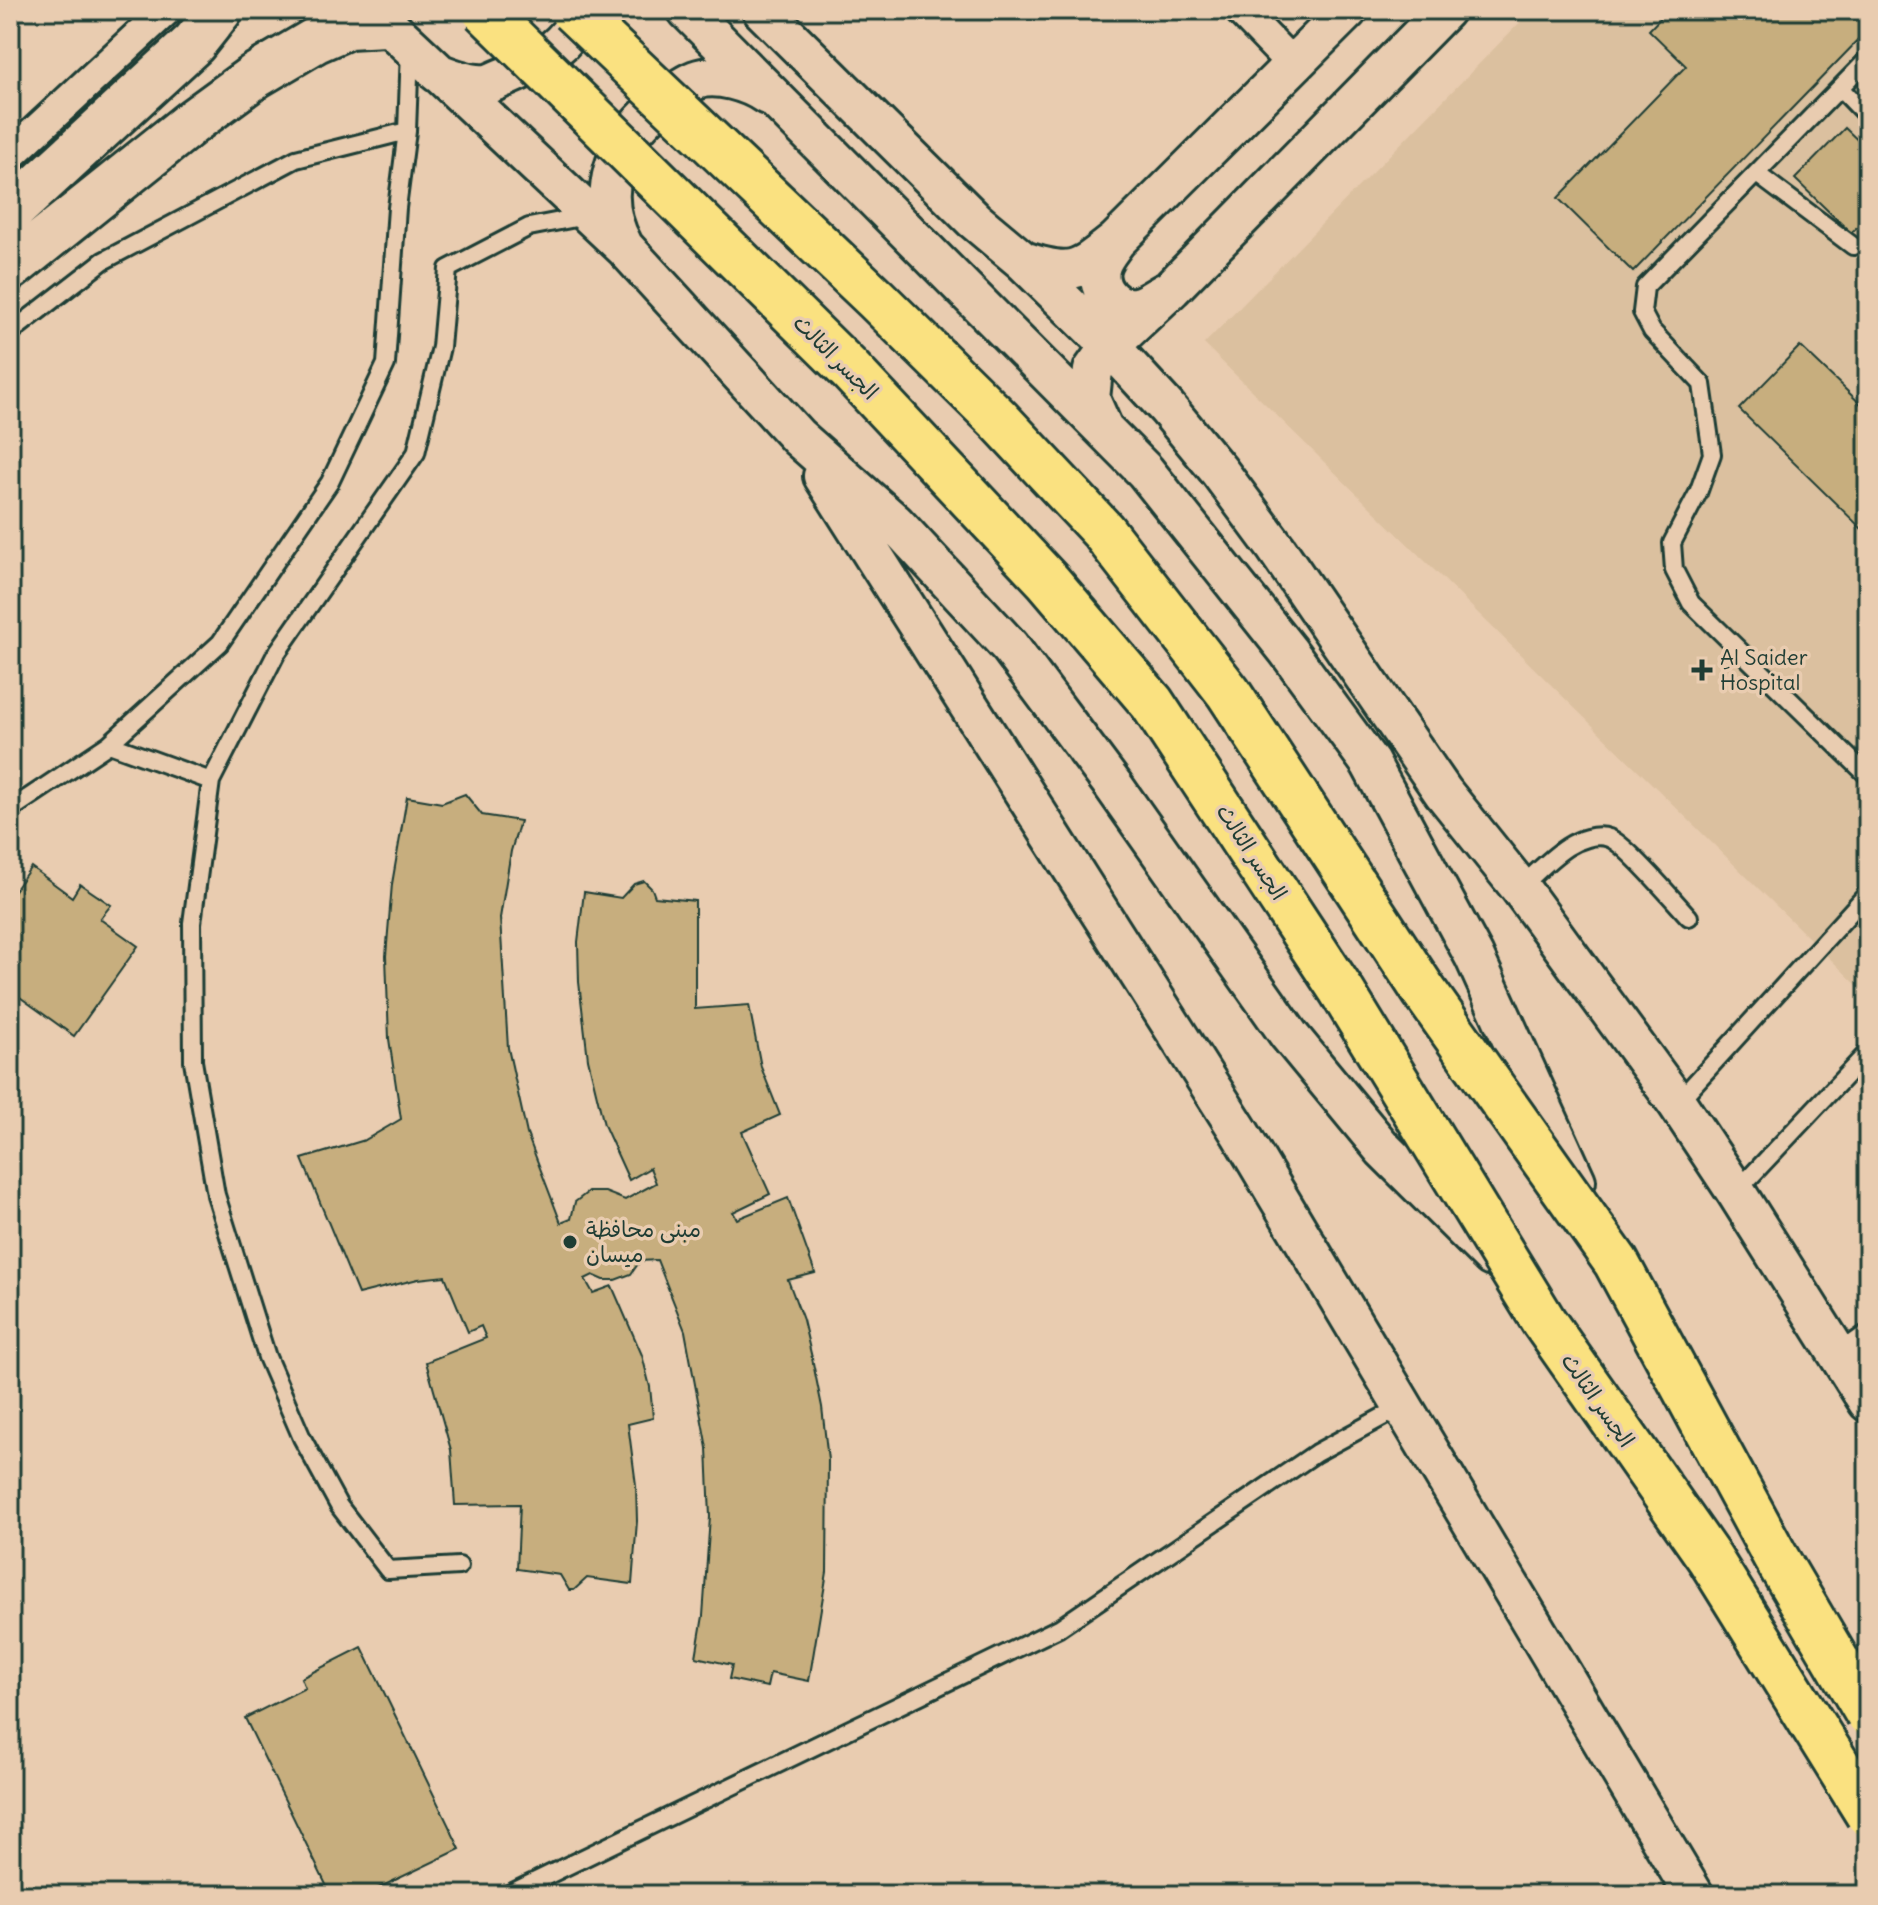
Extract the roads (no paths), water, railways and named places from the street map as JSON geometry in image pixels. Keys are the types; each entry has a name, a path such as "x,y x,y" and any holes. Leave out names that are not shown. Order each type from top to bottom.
{"main road":[{"path":"10,212 194,43 220,10"},
{"name":"الجسر الثالث","path":"484,10 849,369 1048,581 1152,703 1341,990 1544,1322 1710,1559 1868,1814"},
{"path":"572,10 999,420 1103,531 1228,692 1424,991 1616,1262 1775,1556 1868,1714"},
{"path":"10,268 192,122 255,76 316,40 348,26 401,39"}],"street":[{"path":"10,155 166,10"},
{"path":"401,39 460,82 487,84 545,57 566,40 585,10"},
{"path":"687,10 1145,471 1288,651 1370,763 1474,956 1507,1025 1553,1136 1616,1262"},
{"path":"762,10 974,220 1023,261 1110,346 1219,471 1285,561 1443,792 1520,888 1677,1103 1736,1192 1855,1350 1868,1402"},
{"path":"1240,10 1293,65"},
{"path":"1023,261 1050,270 1069,272 1090,262 1116,241 1348,10"},
{"path":"1102,426 1090,399 1093,370 1110,346 1172,288 1445,10"},
{"path":"401,39 625,248 798,437 895,523 1010,647 1113,785 1265,1003 1337,1096 1383,1149 1489,1254 1544,1322"},
{"path":"625,248 615,230 609,204 611,173 625,142 646,116 673,93 699,78 727,79 762,91 783,105"},
{"path":"861,185 896,142"},
{"path":"1116,241 1099,272 1102,288 1109,299 1123,307 1136,307 1172,288"},
{"path":"798,437 1240,1133 1694,1895"}],"lane":[{"path":"10,810 109,744 220,643 330,482 386,364 397,208 407,131 401,39"},
{"path":"1868,59 1645,287 1642,312 1652,331 1702,384 1712,454 1698,493 1672,543 1674,570 1691,603 1868,776"},
{"path":"1840,88 1868,117"},
{"path":"10,333 103,261 296,159 407,131"},
{"path":"1757,174 1853,246"},
{"path":"459,1566 388,1570 339,1506 302,1438 267,1357 216,1195 193,1061 192,923 211,781 276,654 416,453 441,347 448,269 529,227 591,215"},
{"path":"109,744 211,781"},
{"path":"1520,888 1567,847 1596,836 1610,838 1689,917"},
{"path":"1677,1103 1868,893"},
{"path":"1736,1192 1868,1052"},
{"path":"507,1895 1059,1628 1316,1453 1401,1407"}],"place":[{"name":"ِAl Saider Hospital","path":"1702,670"},
{"name":"مبنى محافظة ميسان","path":"570,1242"}]}
